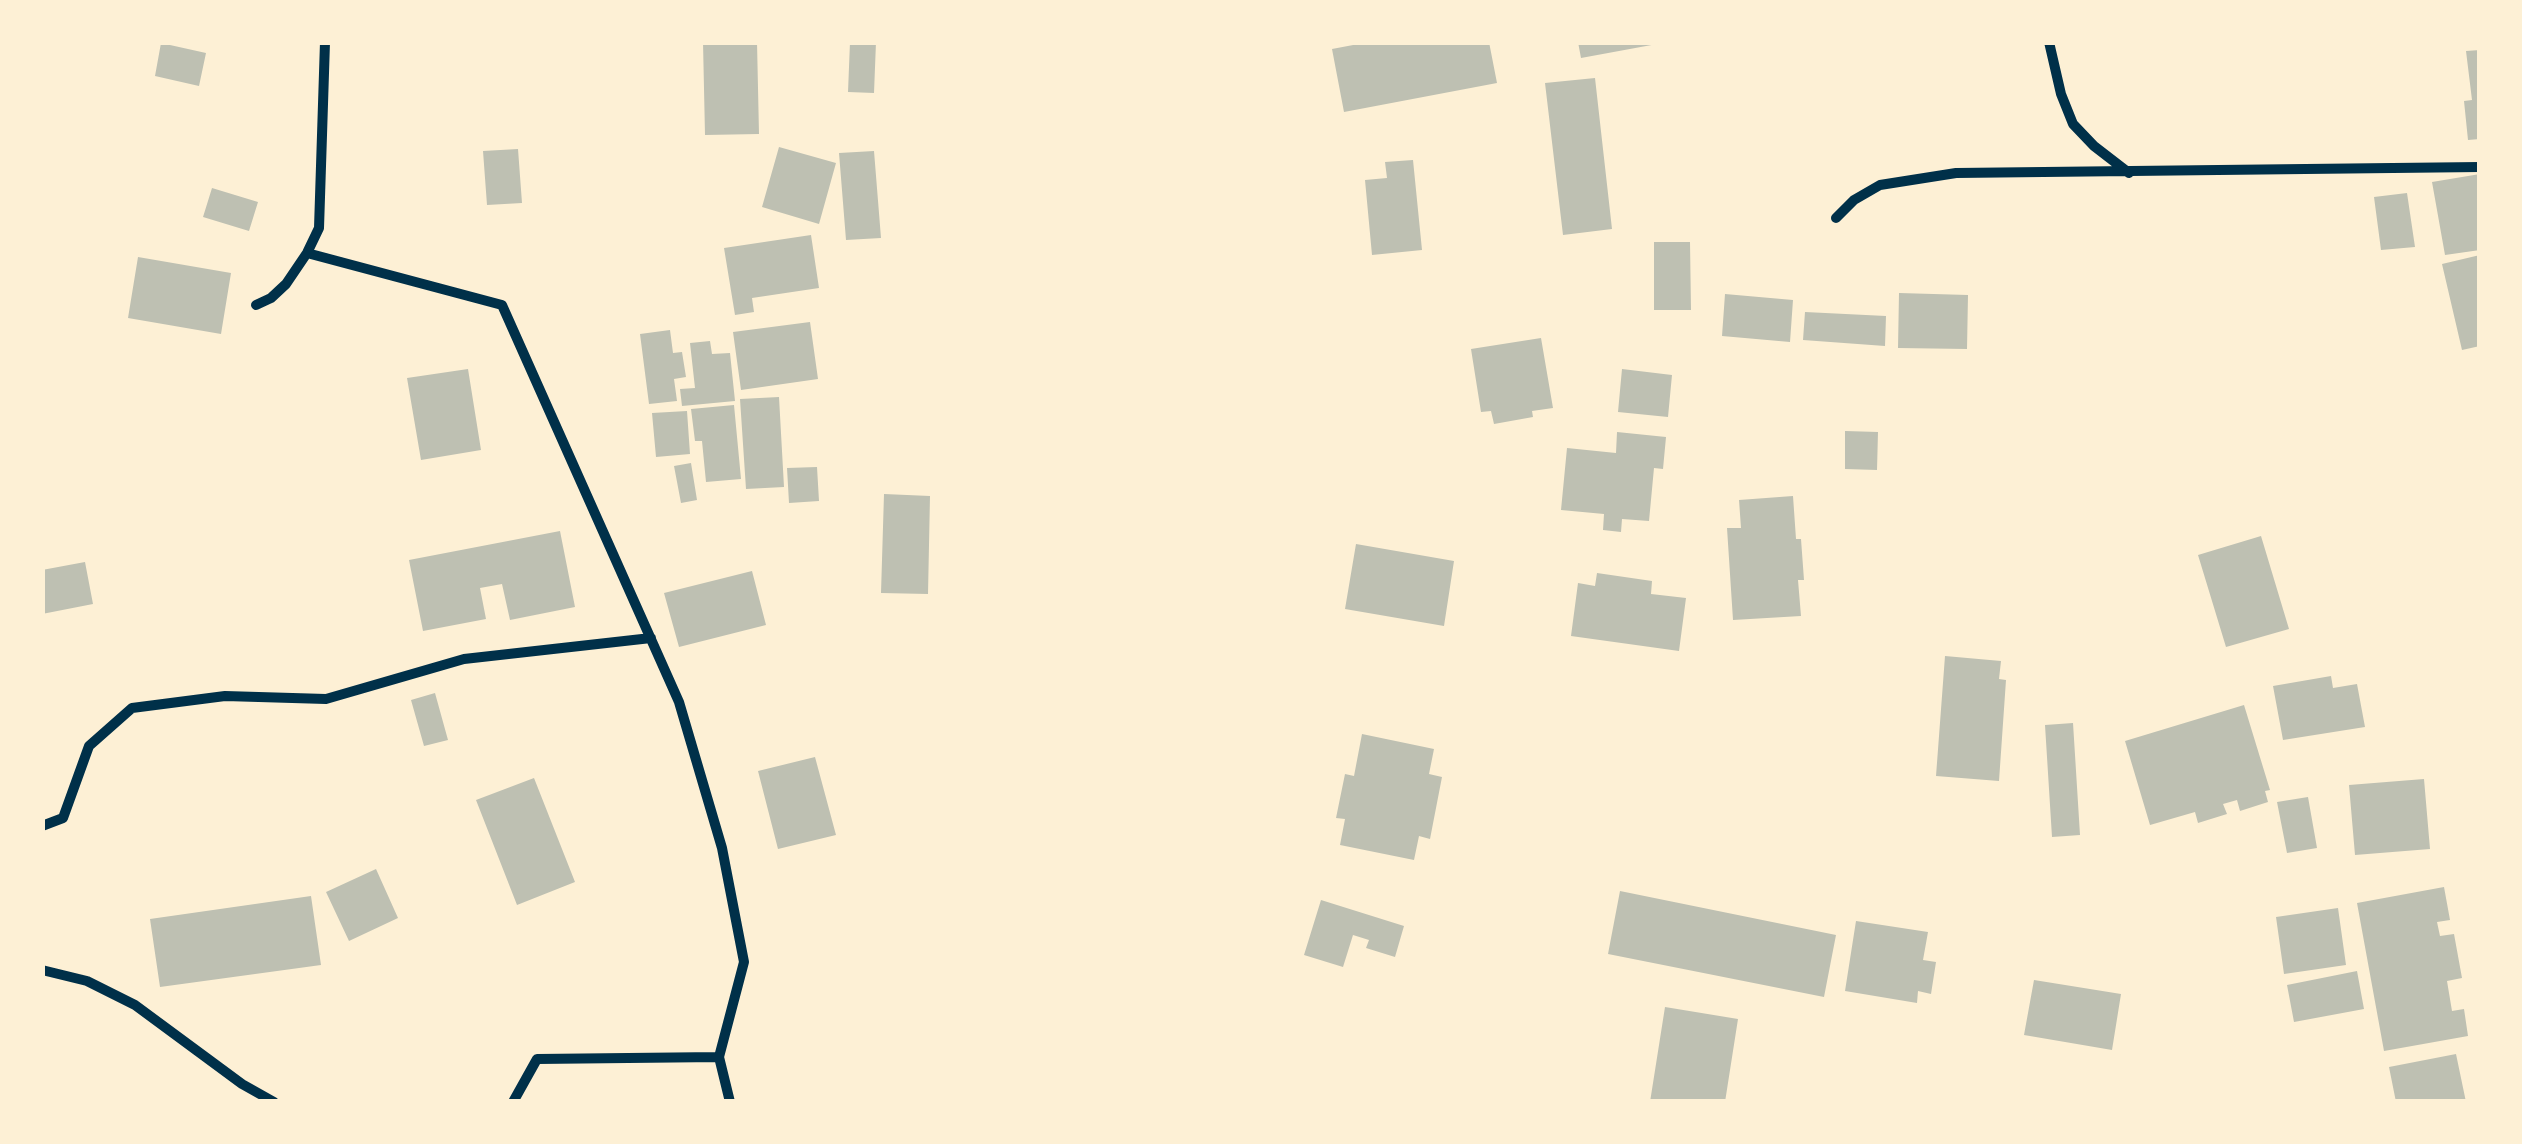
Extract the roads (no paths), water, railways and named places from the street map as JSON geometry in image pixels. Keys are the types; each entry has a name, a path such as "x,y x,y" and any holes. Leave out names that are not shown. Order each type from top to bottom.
{"street":[{"path":"256,305 272,298 286,284 308,253 319,228 325,42"},
{"path":"2049,42 2061,94 2073,124 2130,173"},
{"path":"1836,218 1854,200 1880,186 1956,173 2480,167"},
{"path":"308,253 502,305 680,702 722,848 744,962 719,1057 730,1102"},
{"path":"42,826 63,818 89,746 132,708 226,696 326,699 464,658 651,638"},
{"path":"42,970 87,982 135,1005 242,1084 274,1102"},
{"path":"513,1102 537,1058 719,1057"}]}
